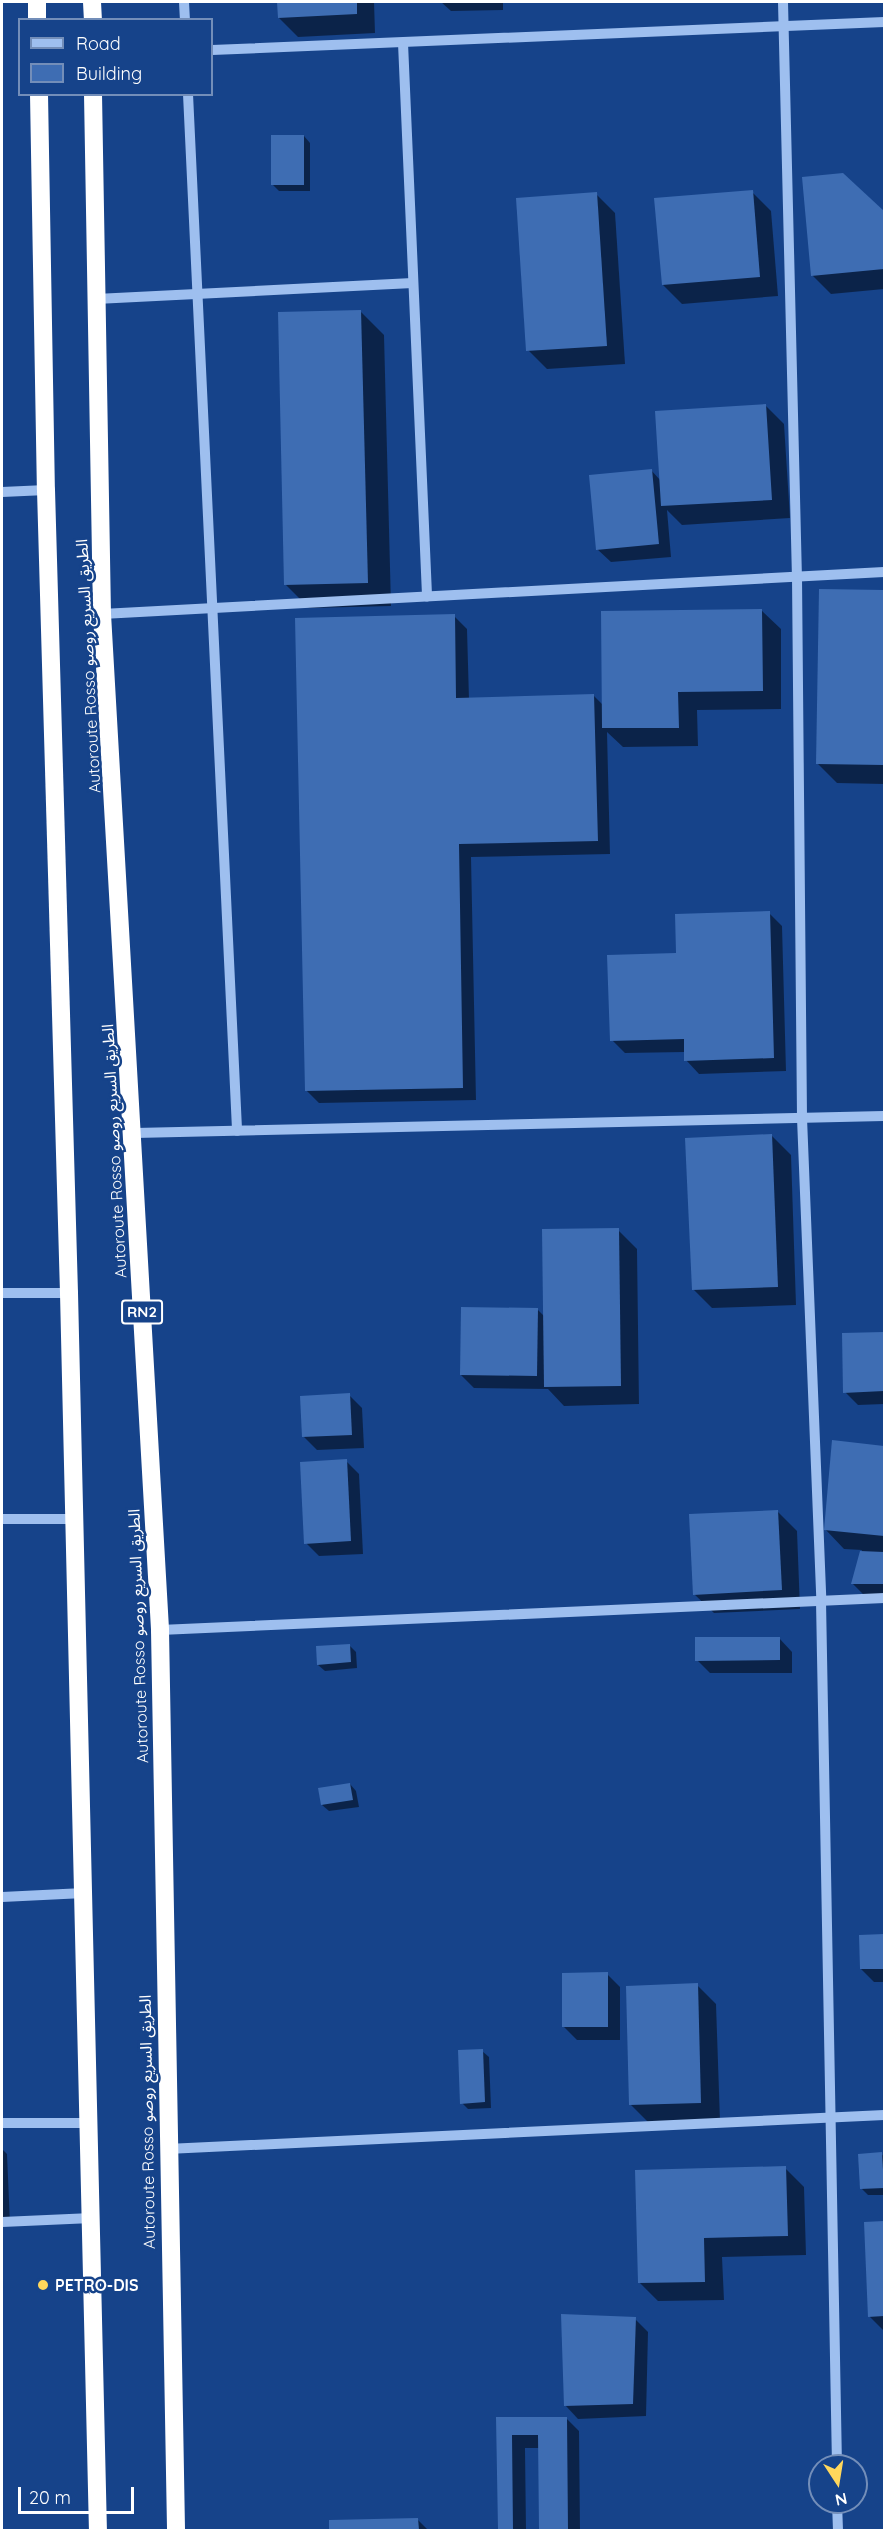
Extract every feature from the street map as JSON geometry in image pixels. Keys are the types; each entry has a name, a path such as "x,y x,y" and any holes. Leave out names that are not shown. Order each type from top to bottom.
{"highway":[{"path":"37,2 37,18"},
{"path":"92,2 93,18"},
{"name":"Autoroute Rosso الطريق السريع روصو","path":"39,96 46,490 69,1293 98,2530"},
{"name":"Autoroute Rosso الطريق السريع روصو","path":"93,96 102,614 135,1134 160,1630 167,2149 176,2530"}],"street":[{"path":"184,2 185,18"},
{"path":"783,2 796,577 802,1118 821,1601 837,2454"},
{"path":"213,50 885,22"},
{"path":"403,43 427,597"},
{"path":"188,96 237,1131"},
{"path":"96,299 414,283"},
{"path":"2,492 46,490"},
{"path":"102,614 885,572"},
{"path":"135,1134 885,1116"},
{"path":"2,1293 69,1293"},
{"path":"2,1519 74,1519"},
{"path":"160,1630 885,1598"},
{"path":"2,1897 84,1893"},
{"path":"167,2149 885,2115"},
{"path":"2,2123 90,2123"},
{"path":"2,2222 92,2218"},
{"path":"837,2514 838,2530"}],"building":[{"path":"277,2 357,2 357,14 278,18"},
{"path":"271,135 304,135 304,185 271,185"},
{"path":"843,173 884,211 884,269 811,276 802,177"},
{"path":"753,190 760,277 662,285 654,198"},
{"path":"597,192 607,346 526,351 516,198"},
{"path":"361,310 368,583 284,585 278,312"},
{"path":"766,404 772,500 661,506 655,411"},
{"path":"652,469 659,544 596,550 589,475"},
{"path":"819,589 884,590 884,765 816,764"},
{"path":"762,609 763,691 678,692 679,728 602,728 601,611"},
{"path":"455,614 456,698 594,694 598,841 459,844 463,1088 305,1091 295,618"},
{"path":"770,911 774,1058 684,1061 684,1039 610,1041 607,955 676,953 675,914"},
{"path":"772,1134 778,1287 692,1290 685,1138"},
{"path":"619,1228 621,1386 544,1387 542,1229"},
{"path":"461,1307 538,1308 537,1376 460,1375"},
{"path":"884,1332 884,1391 843,1393 842,1333"},
{"path":"350,1393 352,1435 302,1437 300,1396"},
{"path":"832,1440 884,1446 884,1536 824,1530"},
{"path":"347,1459 351,1541 304,1544 300,1462"},
{"path":"778,1510 782,1590 693,1595 689,1514"},
{"path":"860,1551 884,1552 884,1584 851,1584"},
{"path":"695,1637 780,1637 780,1660 695,1661"},
{"path":"350,1644 351,1662 317,1665 316,1646"},
{"path":"350,1783 353,1800 321,1805 318,1788"},
{"path":"884,1934 884,1969 860,1969 859,1935"},
{"path":"608,1972 608,2027 562,2027 562,1973"},
{"path":"698,1983 701,2103 629,2105 626,1986"},
{"path":"483,2049 485,2102 460,2104 458,2050"},
{"path":"882,2152 884,2188 860,2189 858,2154"},
{"path":"786,2166 788,2236 704,2238 705,2282 638,2283 635,2170"},
{"path":"884,2221 884,2316 868,2317 864,2222"},
{"path":"561,2314 636,2317 633,2404 564,2406"},
{"path":"496,2417 567,2417 568,2530 539,2530 538,2435 512,2435 513,2530 498,2530"},
{"path":"418,2518 419,2530 329,2530 329,2520"}],"place":[{"name":"PETRO-DIS","path":"43,2285"}]}
